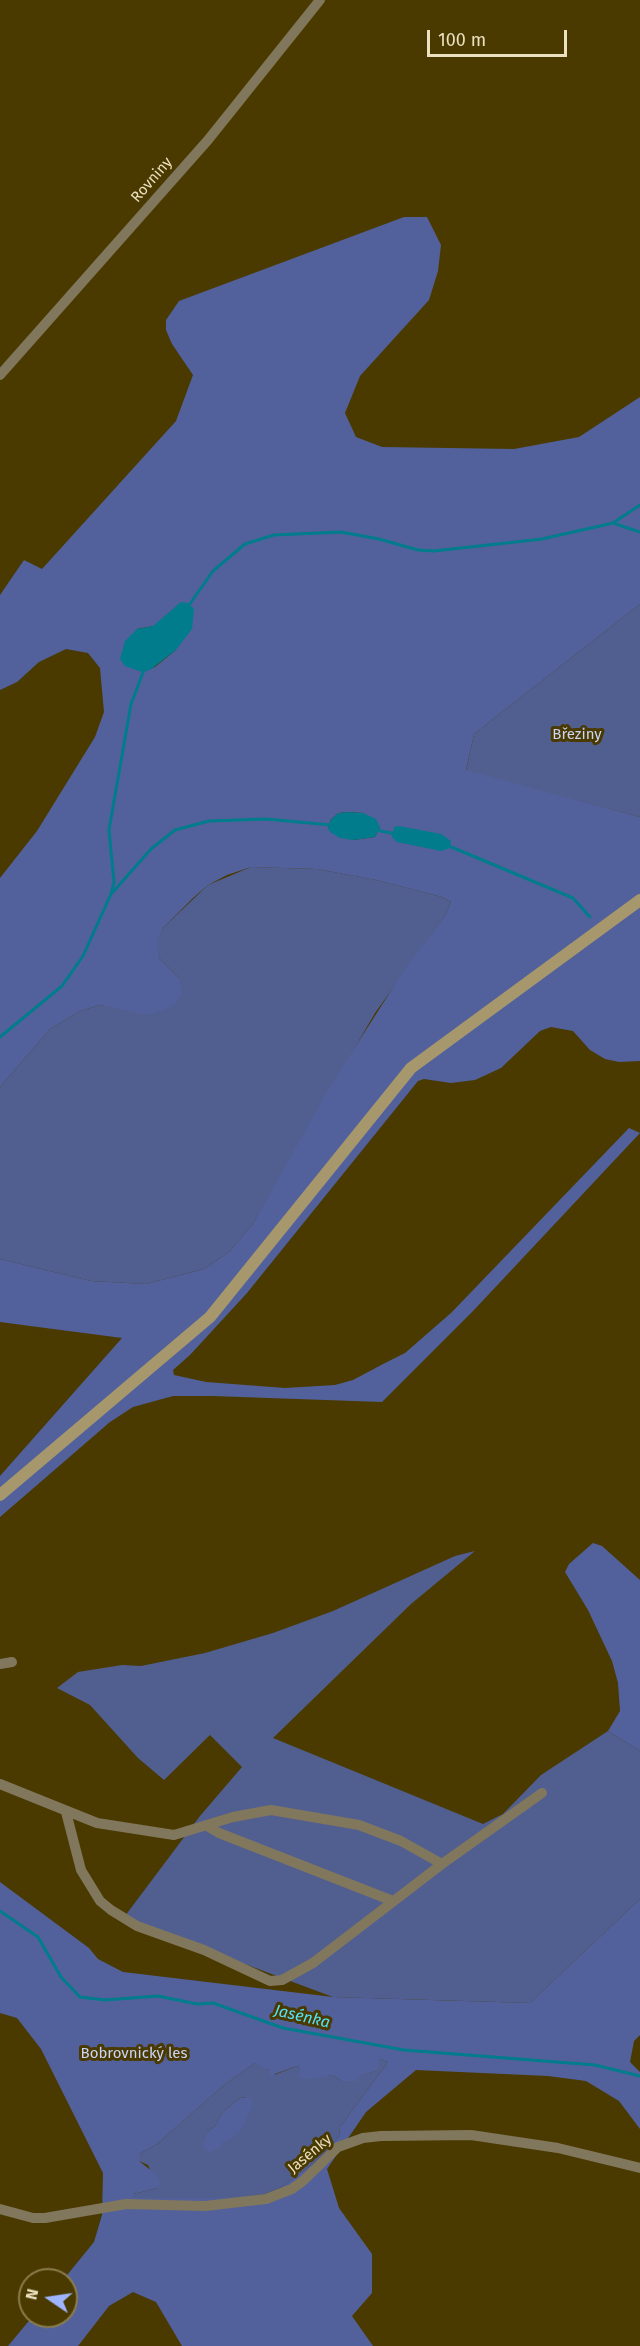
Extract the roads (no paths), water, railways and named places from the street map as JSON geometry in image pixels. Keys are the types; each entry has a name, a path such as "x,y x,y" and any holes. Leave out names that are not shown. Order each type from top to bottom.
{"street":[{"name":"Rovniny","path":"0,375 208,140 320,0"},
{"path":"0,1495 210,1317 411,1068 640,900"},
{"path":"0,1664 12,1662"},
{"path":"0,1784 98,1823 174,1835 233,1816 271,1810 359,1825 401,1841 442,1864"},
{"path":"66,1812 81,1870 100,1901 137,1926 204,1950 270,1981 282,1980 313,1963 442,1864 542,1794"},
{"path":"207,1826 219,1833 393,1902"},
{"name":"Jasénky","path":"0,2209 33,2218 45,2218 126,2204 205,2205 266,2199 292,2189 338,2147 363,2138 381,2136 471,2135 558,2148 640,2168"}],"waterway":[{"path":"187,608 213,571 245,544 274,535 341,532 379,539 418,550 434,551 542,539 613,523 640,505"},
{"path":"613,523 640,532"},
{"path":"0,1037 62,986 83,956 111,894 114,882 109,830 131,704 144,670"},
{"path":"113,892 151,849 175,830 209,821 266,819 331,825"},
{"path":"376,830 396,834"},
{"path":"449,846 573,898 590,917"},
{"name":"Jasénka","path":"0,1911 38,1937 61,1977 80,1997 105,2000 158,1996 197,2004 213,2003 283,2028 404,2050 595,2065 640,2076"}],"park label":[{"name":"Březiny","path":"577,735"},
{"name":"Bobrovnický les","path":"134,2054"}]}
